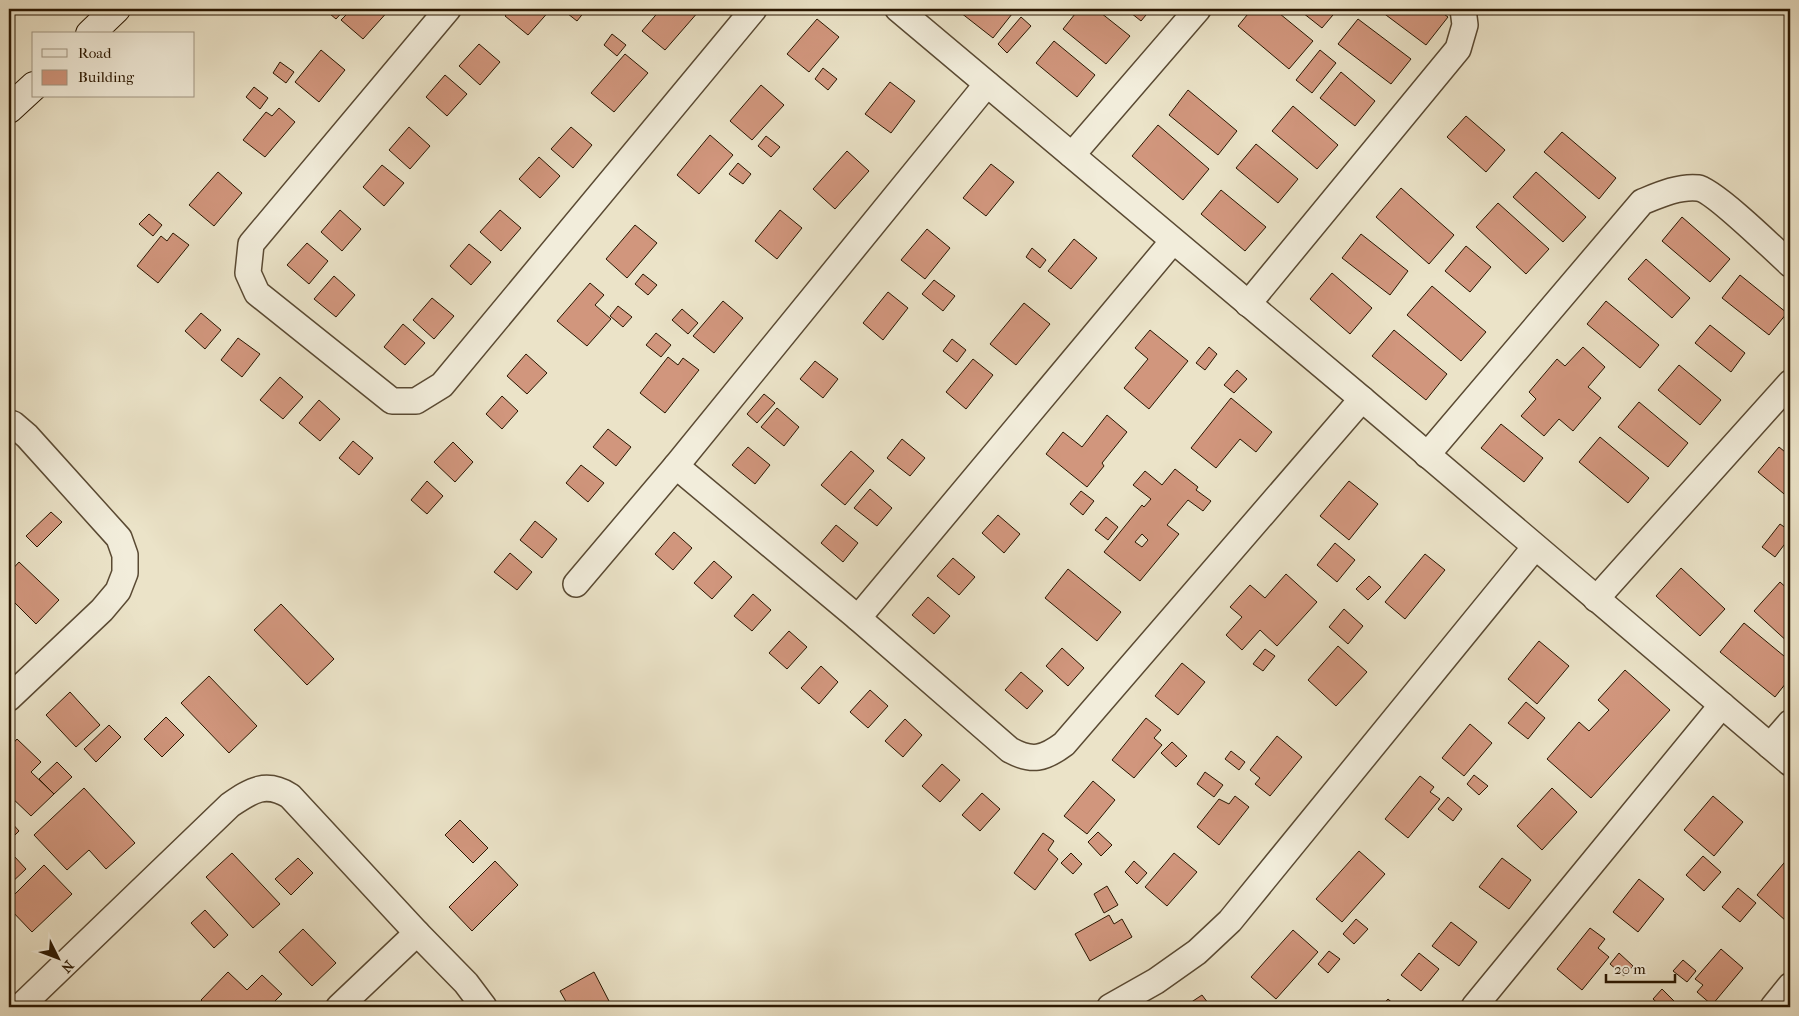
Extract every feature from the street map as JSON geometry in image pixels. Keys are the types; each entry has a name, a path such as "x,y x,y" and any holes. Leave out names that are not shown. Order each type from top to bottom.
{"street":[{"path":"92,32 116,9"},
{"path":"448,9 251,244 248,273 257,293 392,401 416,401 442,385 754,9"},
{"path":"899,9 1790,763"},
{"path":"1072,155 1198,9"},
{"path":"1248,304 1458,49 1465,25 1463,9"},
{"path":"576,584 676,466 987,84"},
{"path":"9,109 32,88"},
{"path":"1427,455 1642,202 1670,191 1699,188 1716,198 1790,264"},
{"path":"858,618 1173,241"},
{"path":"1596,599 1790,383"},
{"path":"676,466 858,618 1010,750 1023,757 1038,758 1052,753 1064,744 1362,399"},
{"path":"9,423 13,424 27,436 119,538 126,555 125,573 118,591 102,610 9,698"},
{"path":"1110,1007 1156,981 1196,952 1230,920 1535,547"},
{"path":"1474,1007 1722,705"},
{"path":"1770,746 1790,723"},
{"path":"20,1007 230,805 247,793 264,788 278,789 290,796 466,983 484,1007"},
{"path":"340,1007 417,933"},
{"path":"1773,1007 1790,986"}],"building":[{"path":"324,9 345,9 336,19"},
{"path":"352,9 390,9 363,39 341,20"},
{"path":"511,9 551,9 528,35 505,16"},
{"path":"564,9 583,9 585,11 577,21"},
{"path":"661,9 697,9 699,11 665,50 642,31"},
{"path":"956,9 1005,9 1012,14 993,38"},
{"path":"1079,9 1096,9 1130,36 1106,64 1063,29"},
{"path":"1126,9 1151,9 1141,21"},
{"path":"1252,9 1274,9 1313,41 1289,69 1238,26"},
{"path":"1298,9 1338,9 1322,28"},
{"path":"1385,9 1437,9 1448,17 1426,45 1382,12"},
{"path":"1021,17 1031,26 1007,53 998,44"},
{"path":"817,19 839,37 809,72 787,54"},
{"path":"1358,19 1411,59 1391,84 1338,44"},
{"path":"612,34 626,45 617,56 604,45"},
{"path":"1054,41 1095,75 1077,97 1036,63"},
{"path":"479,44 500,62 480,85 459,66"},
{"path":"321,50 345,70 319,102 295,82"},
{"path":"1320,50 1336,63 1312,93 1296,80"},
{"path":"625,54 648,73 614,112 591,93"},
{"path":"280,62 294,72 286,83 273,73"},
{"path":"823,68 837,79 828,90 815,79"},
{"path":"1341,72 1375,101 1355,126 1320,98"},
{"path":"445,75 467,94 447,116 426,97"},
{"path":"890,82 915,101 891,133 865,114"},
{"path":"761,85 784,105 752,140 730,121"},
{"path":"254,87 268,98 260,109 246,97"},
{"path":"1188,90 1237,131 1218,155 1169,115"},
{"path":"1293,106 1338,145 1317,169 1272,131"},
{"path":"279,108 295,122 265,157 243,140 266,112 272,116"},
{"path":"1466,116 1505,150 1486,172 1447,137"},
{"path":"1158,125 1209,169 1183,200 1132,156"},
{"path":"409,127 430,146 410,169 389,150"},
{"path":"571,127 592,145 573,168 551,149"},
{"path":"1562,132 1616,178 1599,199 1544,152"},
{"path":"710,135 733,155 699,194 677,175"},
{"path":"766,136 780,147 771,157 758,146"},
{"path":"1256,144 1298,179 1278,203 1236,168"},
{"path":"847,151 869,171 835,209 813,189"},
{"path":"539,157 560,176 540,198 519,179"},
{"path":"738,163 751,174 743,184 729,174"},
{"path":"991,164 1014,182 986,216 963,198"},
{"path":"382,165 404,183 384,206 363,187"},
{"path":"218,172 242,193 214,226 189,205"},
{"path":"1536,172 1586,217 1563,242 1513,197"},
{"path":"1401,188 1454,235 1429,264 1376,217"},
{"path":"1221,190 1266,227 1245,251 1201,214"},
{"path":"1498,203 1549,249 1526,274 1476,227"},
{"path":"340,210 361,229 342,251 321,232"},
{"path":"500,210 521,228 501,251 480,232"},
{"path":"780,210 802,228 777,259 755,241"},
{"path":"149,214 162,225 153,236 139,224"},
{"path":"1682,217 1730,259 1710,282 1662,241"},
{"path":"635,225 657,243 627,278 606,259"},
{"path":"927,229 950,248 925,279 901,260"},
{"path":"173,233 189,245 158,283 137,266 161,236 167,241"},
{"path":"1361,234 1408,271 1390,295 1342,258"},
{"path":"1074,239 1097,258 1071,289 1048,271"},
{"path":"307,243 328,261 309,284 287,265"},
{"path":"469,244 491,262 471,285 450,266"},
{"path":"1466,246 1491,267 1470,292 1445,271"},
{"path":"1032,248 1046,260 1040,268 1026,257"},
{"path":"1646,259 1690,298 1672,318 1628,279"},
{"path":"1332,273 1372,308 1350,334 1310,299"},
{"path":"643,274 657,285 648,295 635,284"},
{"path":"1740,275 1787,313 1769,335 1722,298"},
{"path":"334,276 355,295 336,317 314,299"},
{"path":"934,280 955,296 943,311 922,294"},
{"path":"590,283 604,295 595,305 611,319 587,346 557,321"},
{"path":"1432,286 1486,332 1461,361 1407,315"},
{"path":"888,292 908,308 883,340 863,323"},
{"path":"432,298 454,316 434,339 413,320"},
{"path":"723,301 743,318 714,353 693,336"},
{"path":"1606,301 1659,345 1640,368 1587,324"},
{"path":"1024,303 1050,324 1016,365 990,344"},
{"path":"618,306 632,317 623,327 610,316"},
{"path":"682,309 698,323 688,334 672,320"},
{"path":"201,313 221,330 205,349 185,331"},
{"path":"403,324 425,343 405,365 384,347"},
{"path":"1710,325 1745,353 1731,372 1695,343"},
{"path":"1150,330 1188,361 1149,409 1124,388 1148,359 1135,348"},
{"path":"1394,330 1447,374 1426,400 1372,356"},
{"path":"656,333 671,345 661,357 646,345"},
{"path":"238,338 260,354 242,377 221,360"},
{"path":"952,339 966,350 957,362 943,351"},
{"path":"1209,347 1217,354 1205,370 1196,363"},
{"path":"1583,347 1605,367 1588,387 1601,398 1573,431 1559,419 1544,436 1521,416 1536,399 1529,392 1557,359 1565,366"},
{"path":"526,354 547,373 527,394 507,376"},
{"path":"668,357 678,365 683,358 699,370 665,413 640,393"},
{"path":"973,359 993,375 966,409 946,392"},
{"path":"815,361 838,379 823,398 800,379"},
{"path":"1679,365 1721,400 1700,425 1658,390"},
{"path":"1237,370 1247,379 1234,393 1224,385"},
{"path":"280,377 303,397 283,419 260,400"},
{"path":"764,394 775,403 757,423 747,414"},
{"path":"502,396 518,411 502,429 486,414"},
{"path":"1231,398 1272,432 1256,452 1240,439 1216,468 1191,448"},
{"path":"319,400 340,419 320,441 299,423"},
{"path":"1639,402 1688,443 1668,467 1618,427"},
{"path":"777,408 799,427 784,446 761,427"},
{"path":"1107,415 1127,432 1102,463 1104,466 1087,487 1046,454 1063,432 1082,447"},
{"path":"1501,424 1543,458 1524,482 1481,448"},
{"path":"608,429 631,447 616,466 593,447"},
{"path":"1600,437 1649,478 1628,503 1579,462"},
{"path":"902,439 925,458 910,476 887,458"},
{"path":"353,441 373,458 359,475 339,458"},
{"path":"453,442 473,462 455,482 434,462"},
{"path":"748,447 770,465 755,484 732,465"},
{"path":"1779,447 1790,456 1790,499 1758,472"},
{"path":"851,451 874,471 845,505 821,485"},
{"path":"581,465 604,483 588,502 566,483"},
{"path":"1175,469 1198,487 1196,490 1211,501 1203,511 1188,500 1167,525 1179,534 1140,581 1104,552 1142,505 1144,507 1151,499 1133,485 1145,471 1162,485","holes":["1142,534 1148,540 1142,547 1135,542"]},
{"path":"427,481 443,496 427,514 411,500"},
{"path":"1349,481 1378,504 1349,540 1320,516"},
{"path":"870,489 892,508 877,526 854,508"},
{"path":"1081,491 1094,501 1083,515 1070,504"},
{"path":"51,512 62,522 37,547 26,536"},
{"path":"998,515 1020,534 1004,553 982,533"},
{"path":"1106,517 1118,527 1108,540 1095,530"},
{"path":"535,521 557,539 542,558 520,540"},
{"path":"1780,524 1790,531 1790,537 1775,557 1762,547"},
{"path":"836,525 858,543 843,562 821,543"},
{"path":"674,532 692,548 673,570 655,554"},
{"path":"1335,543 1355,560 1337,582 1317,565"},
{"path":"510,553 532,572 517,590 494,572"},
{"path":"1425,554 1445,570 1405,619 1385,602"},
{"path":"953,558 975,577 959,595 937,576"},
{"path":"714,561 732,577 712,599 694,583"},
{"path":"19,562 59,600 36,624 9,597 9,573"},
{"path":"1681,568 1725,609 1700,636 1656,596"},
{"path":"1068,569 1121,612 1097,641 1045,598"},
{"path":"1286,574 1317,602 1277,646 1260,630 1242,650 1226,635 1242,617 1230,607 1250,585 1265,598"},
{"path":"1369,576 1381,587 1368,600 1356,589"},
{"path":"1780,582 1790,591 1790,644 1754,611"},
{"path":"753,594 771,610 752,631 734,616"},
{"path":"928,597 950,616 934,634 912,615"},
{"path":"281,604 334,659 307,685 254,630"},
{"path":"1344,609 1363,626 1348,644 1329,627"},
{"path":"1744,623 1790,661 1790,678 1775,697 1720,652"},
{"path":"789,631 807,647 787,669 769,653"},
{"path":"1539,641 1569,666 1537,704 1508,679"},
{"path":"1338,646 1367,672 1336,706 1308,680"},
{"path":"1062,648 1084,668 1068,686 1046,666"},
{"path":"1265,649 1275,656 1263,671 1253,664"},
{"path":"1182,663 1205,682 1178,715 1155,696"},
{"path":"821,666 838,682 819,704 801,688"},
{"path":"1625,670 1670,710 1591,798 1547,759 1579,722 1589,731 1609,710 1598,700"},
{"path":"1021,672 1043,691 1027,709 1005,690"},
{"path":"209,676 257,726 229,753 181,703"},
{"path":"870,690 888,706 868,728 850,712"},
{"path":"70,692 100,725 76,747 46,715"},
{"path":"1526,702 1545,718 1528,739 1508,723"},
{"path":"166,717 184,735 162,757 144,739"},
{"path":"1146,718 1161,730 1154,738 1162,745 1134,778 1112,760"},
{"path":"905,719 922,735 903,757 885,741"},
{"path":"1470,724 1492,743 1464,776 1442,758"},
{"path":"109,725 121,737 96,762 84,749"},
{"path":"1277,736 1302,757 1270,796 1255,784 1260,778 1250,770"},
{"path":"17,739 41,762 31,772 54,794 31,816 9,795 9,748"},
{"path":"1172,742 1187,756 1176,767 1161,753"},
{"path":"1231,751 1245,762 1239,770 1225,759"},
{"path":"57,762 72,777 54,794 39,779"},
{"path":"942,764 960,780 940,802 922,786"},
{"path":"1205,772 1223,785 1214,797 1197,784"},
{"path":"1474,775 1488,786 1479,795 1467,784"},
{"path":"1420,776 1434,787 1430,792 1440,799 1408,838 1385,819"},
{"path":"1093,781 1115,800 1087,834 1064,816"},
{"path":"84,788 135,843 106,869 89,850 67,870 34,835"},
{"path":"1552,788 1577,812 1542,850 1517,826"},
{"path":"982,793 1000,809 980,831 962,815"},
{"path":"1235,796 1249,807 1219,845 1197,827 1219,799 1229,804"},
{"path":"1713,796 1743,822 1714,856 1684,830"},
{"path":"1448,797 1462,809 1453,821 1438,809"},
{"path":"460,820 488,848 473,863 445,835"},
{"path":"10,821 19,831 9,841 9,823"},
{"path":"1098,832 1112,845 1101,856 1088,842"},
{"path":"1043,833 1054,841 1048,850 1058,859 1035,890 1014,873"},
{"path":"1359,851 1385,874 1342,922 1316,899"},
{"path":"232,853 280,904 253,928 206,877"},
{"path":"1071,853 1082,864 1073,874 1061,863"},
{"path":"1174,853 1197,872 1167,906 1145,887"},
{"path":"14,856 26,869 9,885 9,861"},
{"path":"1703,856 1721,872 1704,891 1686,875"},
{"path":"1789,857 1790,916 1786,921 1757,895"},
{"path":"298,858 313,873 291,895 275,879"},
{"path":"1502,858 1531,880 1509,909 1479,887"},
{"path":"495,861 518,885 472,931 449,907"},
{"path":"1134,861 1147,873 1137,884 1125,872"},
{"path":"44,865 72,894 32,932 9,908 9,900"},
{"path":"1639,879 1664,899 1638,932 1613,912"},
{"path":"1107,886 1118,905 1104,913 1094,894"},
{"path":"1738,888 1756,903 1740,922 1722,907"},
{"path":"205,910 228,935 214,948 191,923"},
{"path":"1109,915 1114,924 1122,919 1132,937 1090,961 1075,934"},
{"path":"1356,919 1368,929 1354,944 1343,934"},
{"path":"1451,922 1477,942 1459,966 1432,946"},
{"path":"1590,928 1605,939 1598,948 1609,957 1582,990 1557,969"},
{"path":"303,929 336,963 312,986 279,952"},
{"path":"1293,930 1318,952 1276,999 1251,977"},
{"path":"1721,949 1743,968 1712,1005 1697,992 1703,985 1695,979"},
{"path":"1329,951 1340,959 1328,973 1318,964"},
{"path":"1419,953 1439,969 1421,991 1401,975"},
{"path":"1619,953 1633,966 1624,976 1610,964"},
{"path":"1683,960 1696,971 1687,982 1673,971"},
{"path":"228,972 247,990 262,975 282,994 269,1007 208,1007 201,1000"},
{"path":"594,972 610,1003 602,1007 569,1007 560,991"},
{"path":"1662,989 1674,1001 1668,1007 1662,1007 1653,999"},
{"path":"1202,995 1211,1007 1193,1007 1190,1003"},
{"path":"1388,999 1397,1007 1381,1007"}]}
